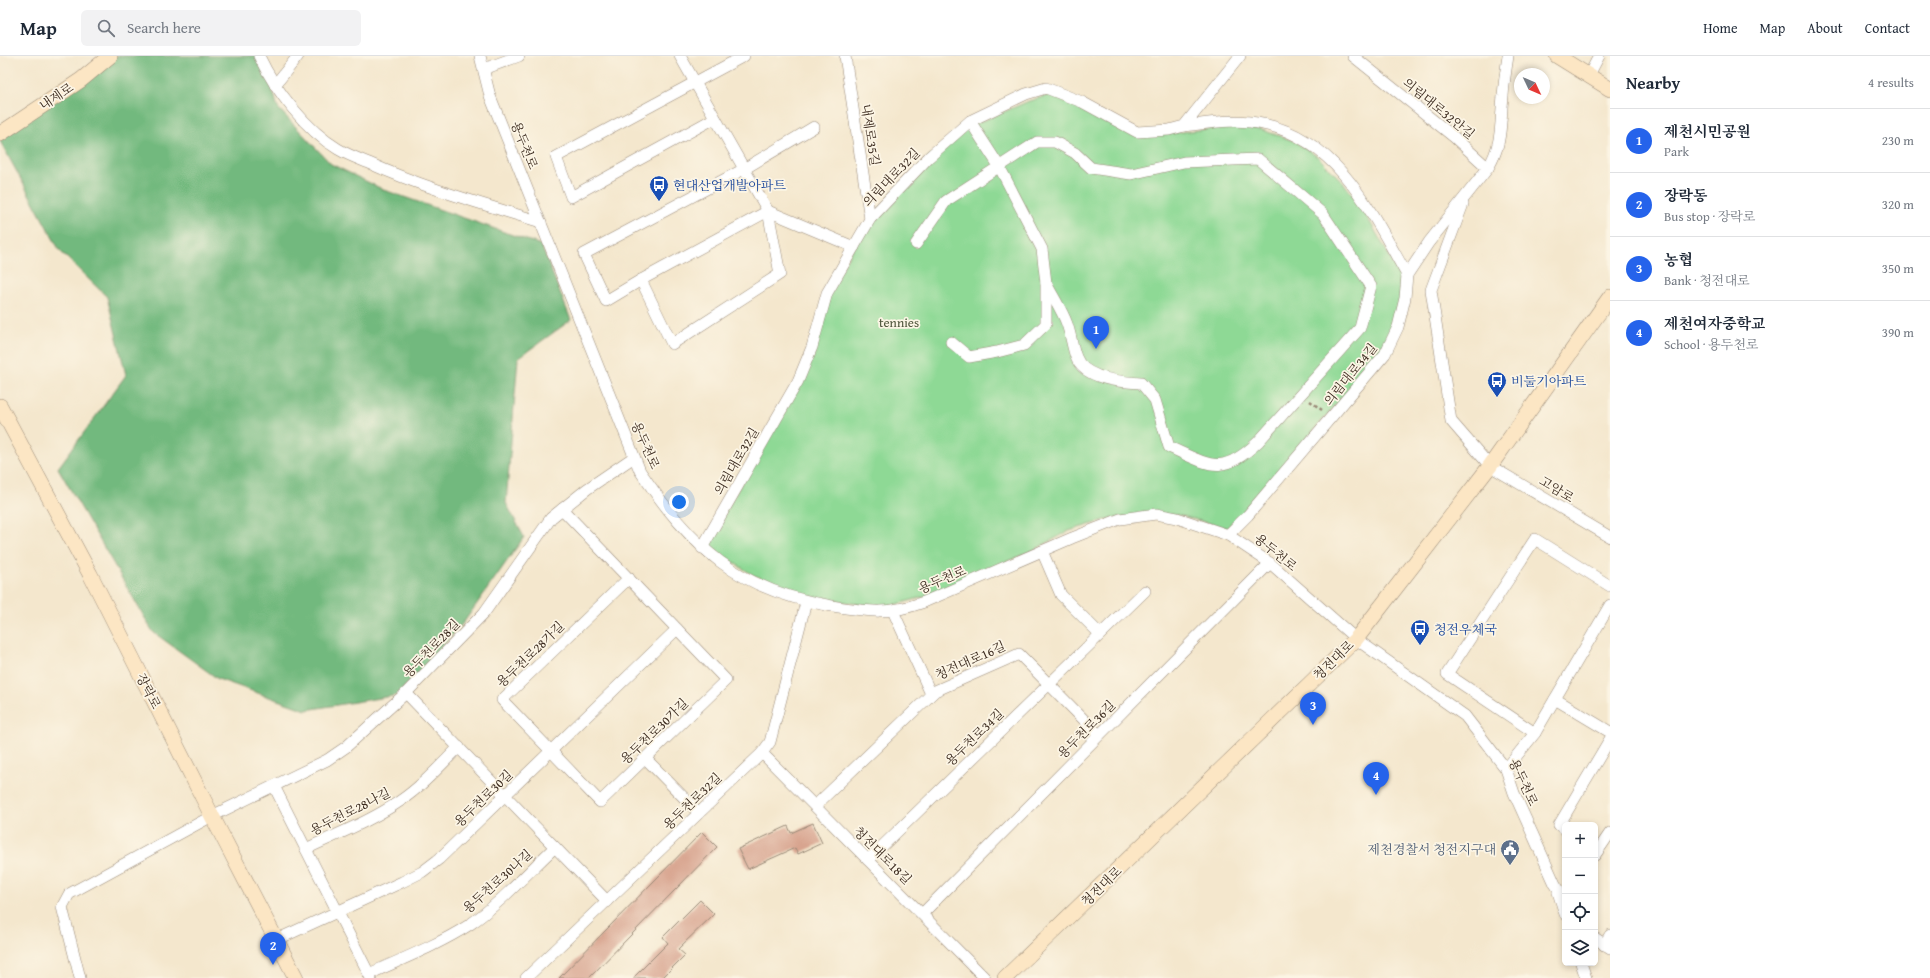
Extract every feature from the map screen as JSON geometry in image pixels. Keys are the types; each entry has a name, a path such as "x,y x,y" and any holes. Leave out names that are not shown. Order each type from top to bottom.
{"street":[{"name":"내제로","path":"0,134 81,80 110,56"},
{"path":"259,56 269,78 312,129 338,149 400,177 541,222"},
{"path":"275,85 298,56"},
{"name":"용두천로","path":"480,56 490,96 640,471 660,501 702,548 734,573 749,581 806,602 870,612 893,611 924,602 1072,538 1120,519 1156,514 1177,518 1228,535 1270,563 1356,639 1465,716 1506,769 1514,793 1555,884 1562,894"},
{"path":"484,69 519,56"},
{"path":"641,280 672,344 780,274 768,211 680,56"},
{"path":"715,118 570,197 556,157 744,56"},
{"name":"내제로35길","path":"844,56 870,219"},
{"path":"1184,126 1240,56"},
{"name":"의림대로32안길","path":"1353,56 1454,137 1488,168"},
{"name":"의림대로34길","path":"1228,535 1248,515 1376,367 1395,336 1405,298 1407,275 1429,242 1488,168 1495,156 1501,138 1503,96 1508,56"},
{"path":"1557,56 1602,83"},
{"path":"1599,56 1602,83"},
{"name":"의림대로32길","path":"702,548 798,381 812,347 827,293 870,219 929,157 970,121 1026,94 1046,88 1082,102 1137,132 1169,130 1184,126 1237,121 1263,124 1298,136 1322,152 1347,177 1367,205 1407,275"},
{"path":"951,342 969,357 997,352 1024,344 1046,324 1046,283 1042,249 999,166 970,121"},
{"path":"768,211 641,280 606,301 584,254 744,169 814,127"},
{"path":"916,244 946,201 1037,142 1056,142 1075,153 1091,168 1131,174 1184,162 1258,159 1323,214 1371,286 1360,328 1258,442 1242,457 1226,465 1206,464 1169,447 1155,400 1140,383 1123,382 1092,373 1082,368 1076,358 1067,325 1046,283"},
{"name":"고암로","path":"1466,195 1431,290 1451,421 1490,466 1610,537"},
{"path":"768,211 854,247"},
{"name":"청전대로","path":"1005,978 1356,639 1490,466 1610,297"},
{"name":"장락로","path":"0,406 90,574 212,816 296,978"},
{"name":"용두천로28길","path":"80,978 62,907 68,894 212,816 327,760 346,747 406,693 484,612 545,525 586,489 634,457"},
{"path":"562,509 677,629"},
{"path":"1535,733 1447,674 1535,539 1610,586"},
{"path":"1042,551 1061,595 1100,634"},
{"name":"용두천로36길","path":"922,914 1270,563"},
{"name":"용두천로28가길","path":"551,751 502,700 629,578"},
{"name":"용두천로34길","path":"868,860 1145,590"},
{"name":"용두천로32길","path":"526,978 762,753 770,742 806,602"},
{"path":"1506,769 1535,733 1610,605"},
{"path":"893,611 931,694"},
{"name":"용두천로30길","path":"276,940 422,872 457,843 677,629"},
{"name":"용두천로30가길","path":"551,751 600,802 726,680 677,629"},
{"name":"청전대로16길","path":"815,806 931,694 1020,654 1099,735"},
{"path":"406,693 607,901"},
{"path":"1555,699 1610,732"},
{"path":"1562,828 1559,826 1610,739"},
{"name":"용두천로28나길","path":"306,849 383,812 400,801 419,786 459,747"},
{"name":"청전대로18길","path":"762,753 985,978"},
{"path":"645,758 699,813"},
{"path":"274,786 370,976"},
{"path":"1598,851 1610,833"},
{"name":"용두천로30나길","path":"370,976 451,936 469,925 494,905 555,847"},
{"path":"1555,884 1562,905"},
{"path":"1598,939 1608,943"},
{"path":"1582,966 1586,978"}],"path":[{"path":"1301,394 1332,418"}],"green space":[{"path":"110,56 263,56 278,108 331,164 384,190 541,245 571,320 518,358 506,503 524,537 464,622 398,695 306,710 218,679 153,632 58,468 126,375 107,297 60,251 0,141"},
{"name":"tennies","path":"1049,95 1084,109 1140,137 1233,126 1259,129 1294,141 1318,157 1343,182 1362,208 1402,278 1400,302 1393,325 1381,352 1247,509 1227,528 1178,515 1112,518 1069,531 1034,550 924,597 883,608 806,596 753,575 707,545 798,381 827,293 870,219 929,157 973,125 1029,101"}],"building":[{"path":"813,823 822,843 798,854 795,848 748,869 738,849 788,826 791,833"},
{"path":"702,832 717,847 589,978 559,978"},
{"path":"700,900 714,914 678,949 685,955 662,978 633,978 668,943 663,937"}],"place":[{"name":"현대산업개발아파트","path":"659,202"},
{"name":"제천시민공원","path":"1096,349"},
{"name":"비둘기아파트","path":"1497,398"},
{"name":"청전우체국","path":"1420,646"},
{"name":"농협","path":"1313,725"},
{"name":"제천여자중학교","path":"1376,795"},
{"name":"제천경찰서 청전지구대","path":"1510,866"},
{"name":"장락동","path":"273,965"}]}
